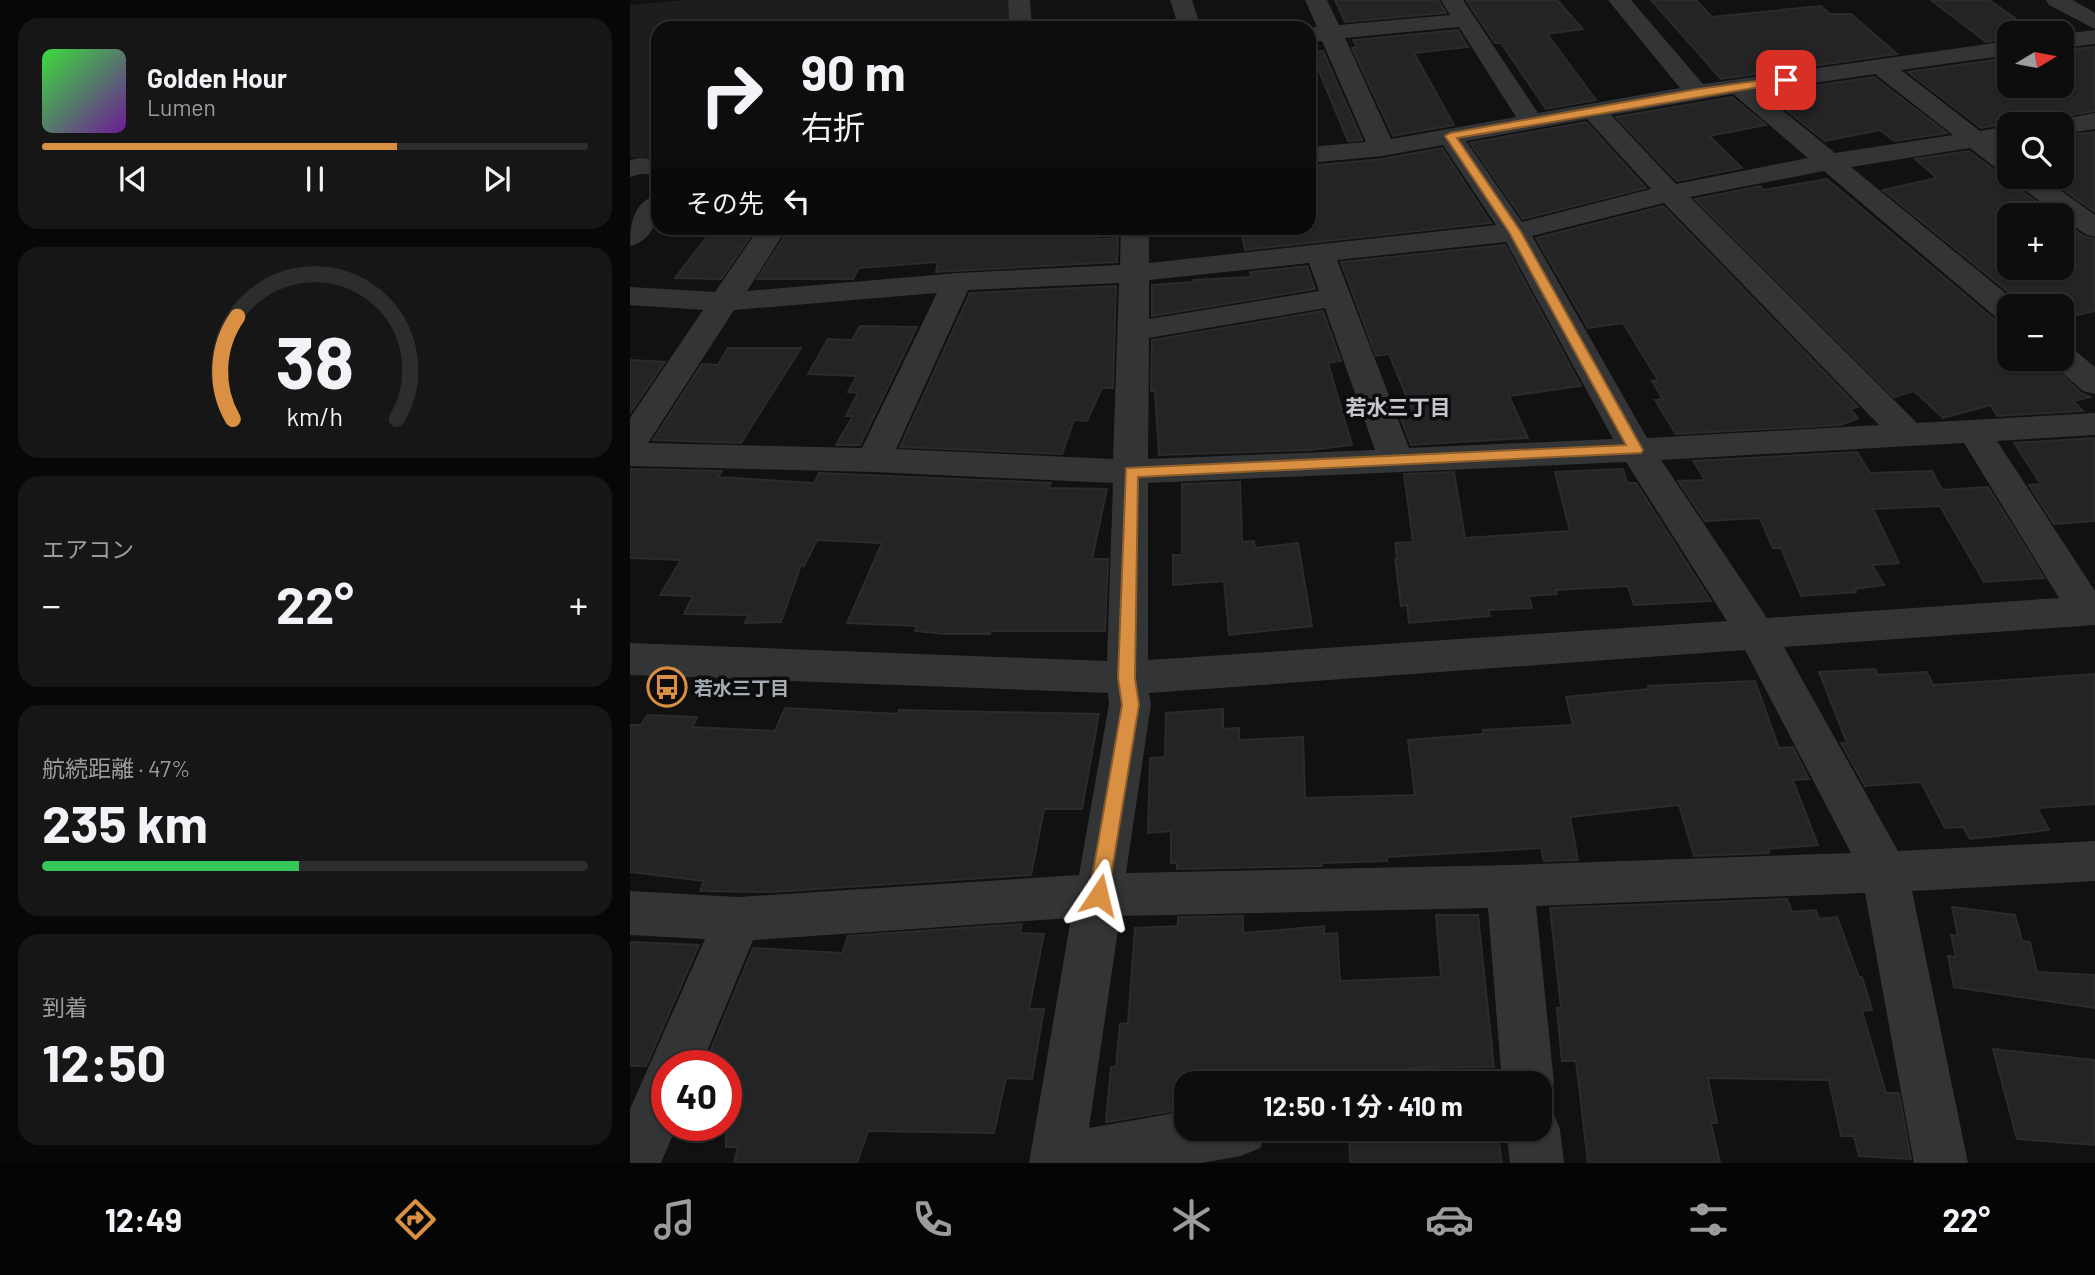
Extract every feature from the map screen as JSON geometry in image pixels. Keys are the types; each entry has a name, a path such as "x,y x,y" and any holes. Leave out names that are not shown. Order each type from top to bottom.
{"street":[{"path":"1019,0 1020,21"},
{"path":"1181,0 1188,21"},
{"path":"1316,0 1320,34 1382,148"},
{"path":"1619,0 1698,92"},
{"path":"2057,0 2095,22"},
{"path":"1320,34 1459,10 1532,122"},
{"path":"2074,40 2095,37"},
{"path":"1316,154 1382,148 1698,92 1997,50"},
{"path":"1878,65 1997,156"},
{"path":"1739,87 1997,302"},
{"path":"1594,112 1670,193 1908,434"},
{"path":"2074,124 2095,121"},
{"path":"1450,136 1515,232 1636,450 1756,633 1885,873 1941,1163"},
{"path":"630,296 723,302 957,282 1135,273 1515,232 1670,193 1831,162 1997,136"},
{"path":"630,169 651,167"},
{"path":"2041,189 2095,228"},
{"path":"630,237 651,212"},
{"path":"630,444 768,235"},
{"path":"1135,235 1126,678 1130,705 1057,1162 1174,1141"},
{"path":"1320,253 1396,460"},
{"path":"874,460 957,282"},
{"path":"1134,331 1336,297"},
{"path":"2074,366 2095,384"},
{"path":"630,454 874,460 1131,472 1636,450 2095,424"},
{"path":"630,659 1126,678 2091,610 1974,431"},
{"path":"630,913 738,919 1099,895 1510,886 1885,873 2095,861"},
{"path":"1510,886 1527,1071"},
{"path":"682,1050 738,919"},
{"path":"634,1155 651,1119"},
{"path":"1534,1141 1537,1163"}],"shaded area":[{"path":"684,0 1010,0 1012,21 651,21 651,158 630,157 630,5"}],"building":[{"path":"1335,0 1438,0 1446,13 1345,22"},
{"path":"1466,0 1557,0 1583,29 1547,34 1596,100 1546,109 1501,43 1495,43"},
{"path":"1651,0 1696,0 1712,17 1821,6 1830,14 1851,14 1897,54 1721,79"},
{"path":"1931,0 1989,0 2019,21 1997,21 1997,40 1986,42"},
{"path":"1458,30 1468,47 1414,53 1454,125 1393,136 1352,48 1357,47 1353,40"},
{"path":"2095,47 2095,111 2074,114 2074,112 1997,112 1997,125 1981,128 1908,72 1997,60 1997,98 2074,98 2074,49"},
{"path":"1323,51 1362,140 1348,141 1316,64 1316,52"},
{"path":"1874,77 1947,133 1894,141 1880,130 1825,141 1765,93"},
{"path":"1732,97 1766,125 1709,136 1742,168 1677,181 1616,117"},
{"path":"1586,122 1646,188 1523,219 1470,143"},
{"path":"2095,132 2095,212 2063,189 2074,189 2074,135"},
{"path":"1442,148 1491,223 1245,250 1242,235 1316,235 1316,165 1382,159"},
{"path":"1969,151 1997,172 1997,189 2019,189 2038,203 1997,203 1997,280 2074,280 2074,229 2083,236 2095,239 2095,311 2074,315 2074,294 2011,294 1883,190 1937,178 1915,159"},
{"path":"1827,179 1997,321 1997,371 2058,371 2081,393 2090,397 2073,401 2083,411 1997,416 1991,405 1943,418 1914,391 1894,397 1695,199 1760,186 1764,190"},
{"path":"1663,206 1858,407 1850,409 1858,418 1841,425 1676,434 1655,400 1663,399 1652,381 1658,380 1623,323 1588,328 1536,238"},
{"path":"709,235 751,235 721,279 675,278"},
{"path":"785,235 1097,235 1097,239 1118,238 1117,262 936,272 938,262 859,268 853,279 757,279"},
{"path":"1505,245 1581,386 1509,396 1528,438 1411,445 1399,414 1413,412 1389,354 1376,356 1341,262"},
{"path":"1307,266 1315,289 1152,316 1152,285 1251,277 1250,272"},
{"path":"1116,286 1113,388 1102,388 1087,421 1074,420 1062,454 900,447 970,293"},
{"path":"1323,311 1341,361 1328,363 1352,445 1310,450 1159,455 1155,391 1151,391 1152,340"},
{"path":"860,326 917,327 860,445 836,445 853,416 846,416 858,393 848,392 857,376 808,374 828,339 852,340"},
{"path":"728,348 801,348 741,443 653,440 702,364 718,365"},
{"path":"630,360 665,362 630,413"},
{"path":"2095,438 2095,521 2054,524 2029,485 2041,484 2014,443"},
{"path":"1857,452 1870,473 1932,471 1942,490 1988,487 2044,578 1984,582 1940,506 1873,509 1899,563 1872,565 1884,585 1855,589 1856,592 1801,596 1781,548 1773,548 1760,518 1705,521 1678,481 1705,480 1693,461"},
{"path":"630,469 722,471 718,477 814,483 819,473 1051,483 1049,488 1107,489 1092,559 1108,559 1105,631 991,631 990,634 945,634 915,631 917,626 847,623 882,543 817,540 804,566 801,565 781,622 745,623 748,615 684,614 693,596 660,595 681,560 630,558"},
{"path":"1623,469 1627,483 1636,483 1711,601 1634,605 1628,586 1556,590 1557,594 1529,596 1532,608 1488,610 1490,616 1409,623 1407,605 1401,606 1395,559 1395,543 1413,542 1404,474 1454,472 1465,538 1570,531 1555,472"},
{"path":"1240,482 1242,542 1254,541 1255,548 1298,543 1312,626 1229,635 1224,581 1173,585 1173,555 1182,555 1182,484"},
{"path":"1875,669 1878,675 1927,672 1933,685 2095,674 2095,804 2037,808 2049,830 1970,839 1963,827 1945,828 1921,782 1865,786 1841,743 1847,743 1819,672"},
{"path":"1755,681 1779,748 1793,747 1809,779 1793,780 1818,845 1768,849 1769,853 1694,856 1679,805 1570,817 1578,860 1544,861 1541,848 1387,857 1387,861 1322,863 1322,866 1177,869 1177,863 1171,863 1171,831 1148,833 1150,758 1165,757 1166,713 1223,709 1223,729 1239,728 1239,740 1303,737 1305,798 1415,795 1408,740 1484,734 1483,730 1573,725 1566,697 1649,689 1648,686"},
{"path":"785,708 898,714 899,710 1099,714 1082,809 1044,809 1031,875 772,892 700,891 704,881 630,872 630,725 641,725 647,715 697,717 693,727 775,731"},
{"path":"1787,899 1792,912 1816,910 1819,919 1837,917 1859,977 1862,977 1872,1010 1862,1011 1886,1093 1899,1093 1911,1159 1859,1156 1854,1136 1841,1136 1829,1080 1708,1078 1717,1123 1711,1123 1720,1163 1588,1163 1576,1061 1562,1061 1557,1008 1561,1008 1550,908"},
{"path":"1952,907 2015,915 2022,941 2030,942 2037,972 2095,975 2095,1008 1954,987 1948,956 1956,957 1951,935 1958,936"},
{"path":"1436,915 1478,915 1494,1067 1409,1068 1409,1071 1174,1071 1174,1111 1106,1122 1111,1067 1116,1067 1120,1024 1128,1023 1135,928 1178,926 1178,917 1243,916 1243,933 1324,926 1324,934 1337,933 1340,981 1441,977"},
{"path":"1022,924 1020,933 1044,934 1029,1009 1044,1009 1032,1079 1006,1078 994,1133 868,1131 857,1163 734,1163 738,1147 726,1147 726,1141 742,1141 742,1050 711,1050 753,948 842,953 848,936"},
{"path":"630,942 699,945 646,1066 630,1066"},
{"path":"1993,1049 2095,1060 2095,1145 2017,1139"},
{"path":"1349,1141 1499,1141 1502,1163 1350,1163"}],"place":[{"name":"若水三丁目","path":"667,687"}],"district":[{"name":"若水三丁目","path":"1398,406"}],"route":[{"path":"1099,895 1130,705 1126,678 1131,472 1636,450 1515,232 1450,136 1698,92 1786,80"}]}
